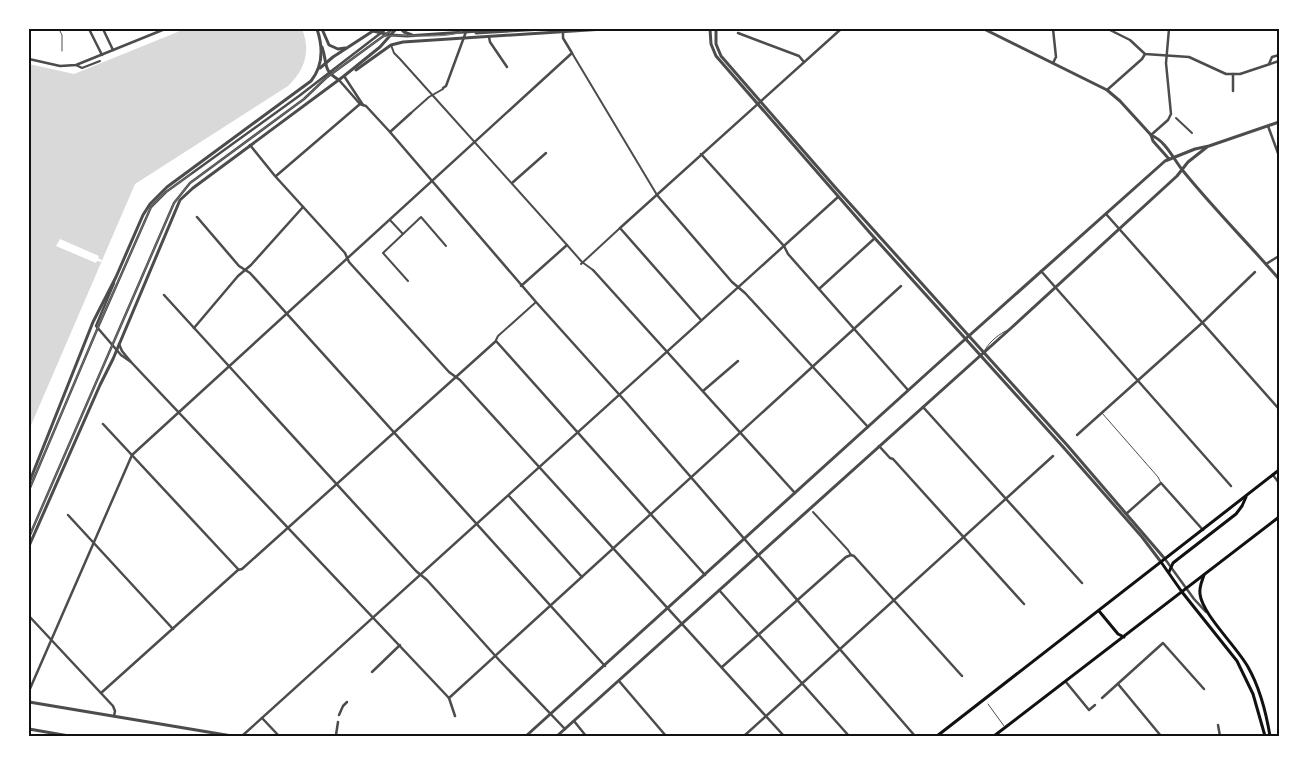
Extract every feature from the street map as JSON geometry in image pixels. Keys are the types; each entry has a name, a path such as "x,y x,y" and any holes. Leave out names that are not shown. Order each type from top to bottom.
{"main road":[{"path":"937,736 1279,470"},
{"path":"1169,572 1178,559 1236,514 1246,496"},
{"path":"994,736 1279,517"},
{"path":"1163,561 1182,592 1242,670 1258,708 1265,736"},
{"path":"1204,575 1200,594 1203,604 1249,669 1264,706 1270,736"},
{"path":"1100,611 1118,634 1124,637"}],"street":[{"path":"89,29 102,55"},
{"path":"103,29 113,50"},
{"path":"29,59 60,66 76,65 165,29"},
{"path":"317,29 325,63 330,74 366,106 390,132 521,286 620,395 915,736"},
{"path":"322,29 326,42 330,46 338,49 348,47"},
{"path":"29,537 173,204 180,193 190,182 304,99 330,74 386,29"},
{"path":"29,546 119,344 180,200 193,188 339,80 380,47 394,29"},
{"path":"401,29 406,33 418,36"},
{"path":"132,362 124,358 116,350 98,329 97,323 143,216 159,194 301,90 325,63 375,30 389,34 418,36 508,29"},
{"path":"467,31 544,29"},
{"path":"344,76 391,46 406,42 604,29"},
{"path":"710,29 710,40 714,54 1125,515 1163,561 1171,567 1209,615"},
{"path":"716,29 716,44 721,56 758,102 838,197 967,337"},
{"path":"581,263 841,29"},
{"path":"984,29 1107,90 1120,101 1151,135 1153,141 1169,159"},
{"path":"1053,29 1056,58 1053,63"},
{"path":"1108,29 1130,40 1145,54 1189,57 1226,74 1240,74 1279,61"},
{"path":"1151,135 1168,120 1171,114 1166,63 1170,29"},
{"path":"390,132 432,95 446,86 467,31"},
{"path":"563,31 563,38 657,195 739,288 868,428"},
{"path":"738,33 799,56 804,62"},
{"path":"29,490 146,219 156,202 166,192 389,34"},
{"path":"489,37 490,42 508,67"},
{"path":"319,68 322,46"},
{"path":"391,46 394,53 512,183 581,263 592,270 795,493"},
{"path":"29,691 132,455 572,53"},
{"path":"1107,90 1142,59 1145,54"},
{"path":"1269,64 1272,57 1279,55"},
{"path":"76,65 82,68 100,61"},
{"path":"1233,74 1233,91"},
{"path":"344,76 362,104"},
{"path":"275,176 362,104"},
{"path":"1176,118 1192,133"},
{"path":"526,736 908,390 1165,161 1195,148 1208,146 1279,122"},
{"path":"1268,126 1279,156"},
{"path":"1151,135 1157,137 1182,170 1279,279"},
{"path":"250,145 302,207 345,253 347,258 449,372 464,384 784,736"},
{"path":"558,736 1010,329 1196,155 1208,146"},
{"path":"512,183 546,153"},
{"path":"701,154 715,172 784,246 788,254 908,390"},
{"path":"242,736 838,197"},
{"path":"194,328 238,276 247,269 302,207"},
{"path":"1106,214 1279,409"},
{"path":"196,217 239,266 247,269 605,666"},
{"path":"408,281 382,253 421,217 446,246"},
{"path":"390,220 403,234"},
{"path":"620,228 702,320"},
{"path":"820,289 875,238"},
{"path":"521,286 567,245"},
{"path":"1266,264 1279,256"},
{"path":"1041,272 1231,486"},
{"path":"1077,435 1202,323 1255,272"},
{"path":"29,483 93,322 116,277"},
{"path":"449,698 900,286"},
{"path":"164,295 420,575 427,580 565,729"},
{"path":"101,693 337,484 496,341 498,336 536,302"},
{"path":"496,341 705,575"},
{"path":"119,344 122,352 449,698 455,716"},
{"path":"703,391 738,361"},
{"path":"922,407 934,418 1082,584"},
{"path":"103,424 238,570"},
{"path":"879,446 965,537 1024,604"},
{"path":"744,736 1053,456"},
{"path":"1273,475 1279,483"},
{"path":"1125,515 1161,483 1202,530"},
{"path":"509,496 582,577"},
{"path":"813,512 962,676"},
{"path":"68,515 173,629"},
{"path":"722,667 846,557 851,555"},
{"path":"719,590 849,736"},
{"path":"29,616 101,693 115,711 114,716"},
{"path":"1102,698 1163,642 1204,690"},
{"path":"372,672 400,645"},
{"path":"619,682 666,736"},
{"path":"1066,682 1089,710 1095,705"},
{"path":"1118,684 1161,736"},
{"path":"29,702 232,736"},
{"path":"339,715 343,706 348,702"},
{"path":"262,718 279,736"},
{"path":"574,721 586,736"},
{"path":"336,735 338,722"},
{"path":"1218,724 1220,736"},
{"path":"29,729 69,736"}],"lane":[{"path":"59,29 62,36 62,51"},
{"path":"1102,412 1158,477 1161,483"},
{"path":"988,704 1005,728"}],"shaded area":[{"path":"185,29 302,29 306,45 305,60 299,73 288,86 135,184 29,430 29,64 74,74"}],"pier":[{"path":"60,239 99,256 98,258 102,260 101,262 97,261 96,263 56,246"}],"tram line":[{"path":"29,537 174,203 190,183 304,99 326,78 393,29"},
{"path":"383,37 449,35 466,29"},
{"path":"29,490 151,207 166,192 191,174"}]}
